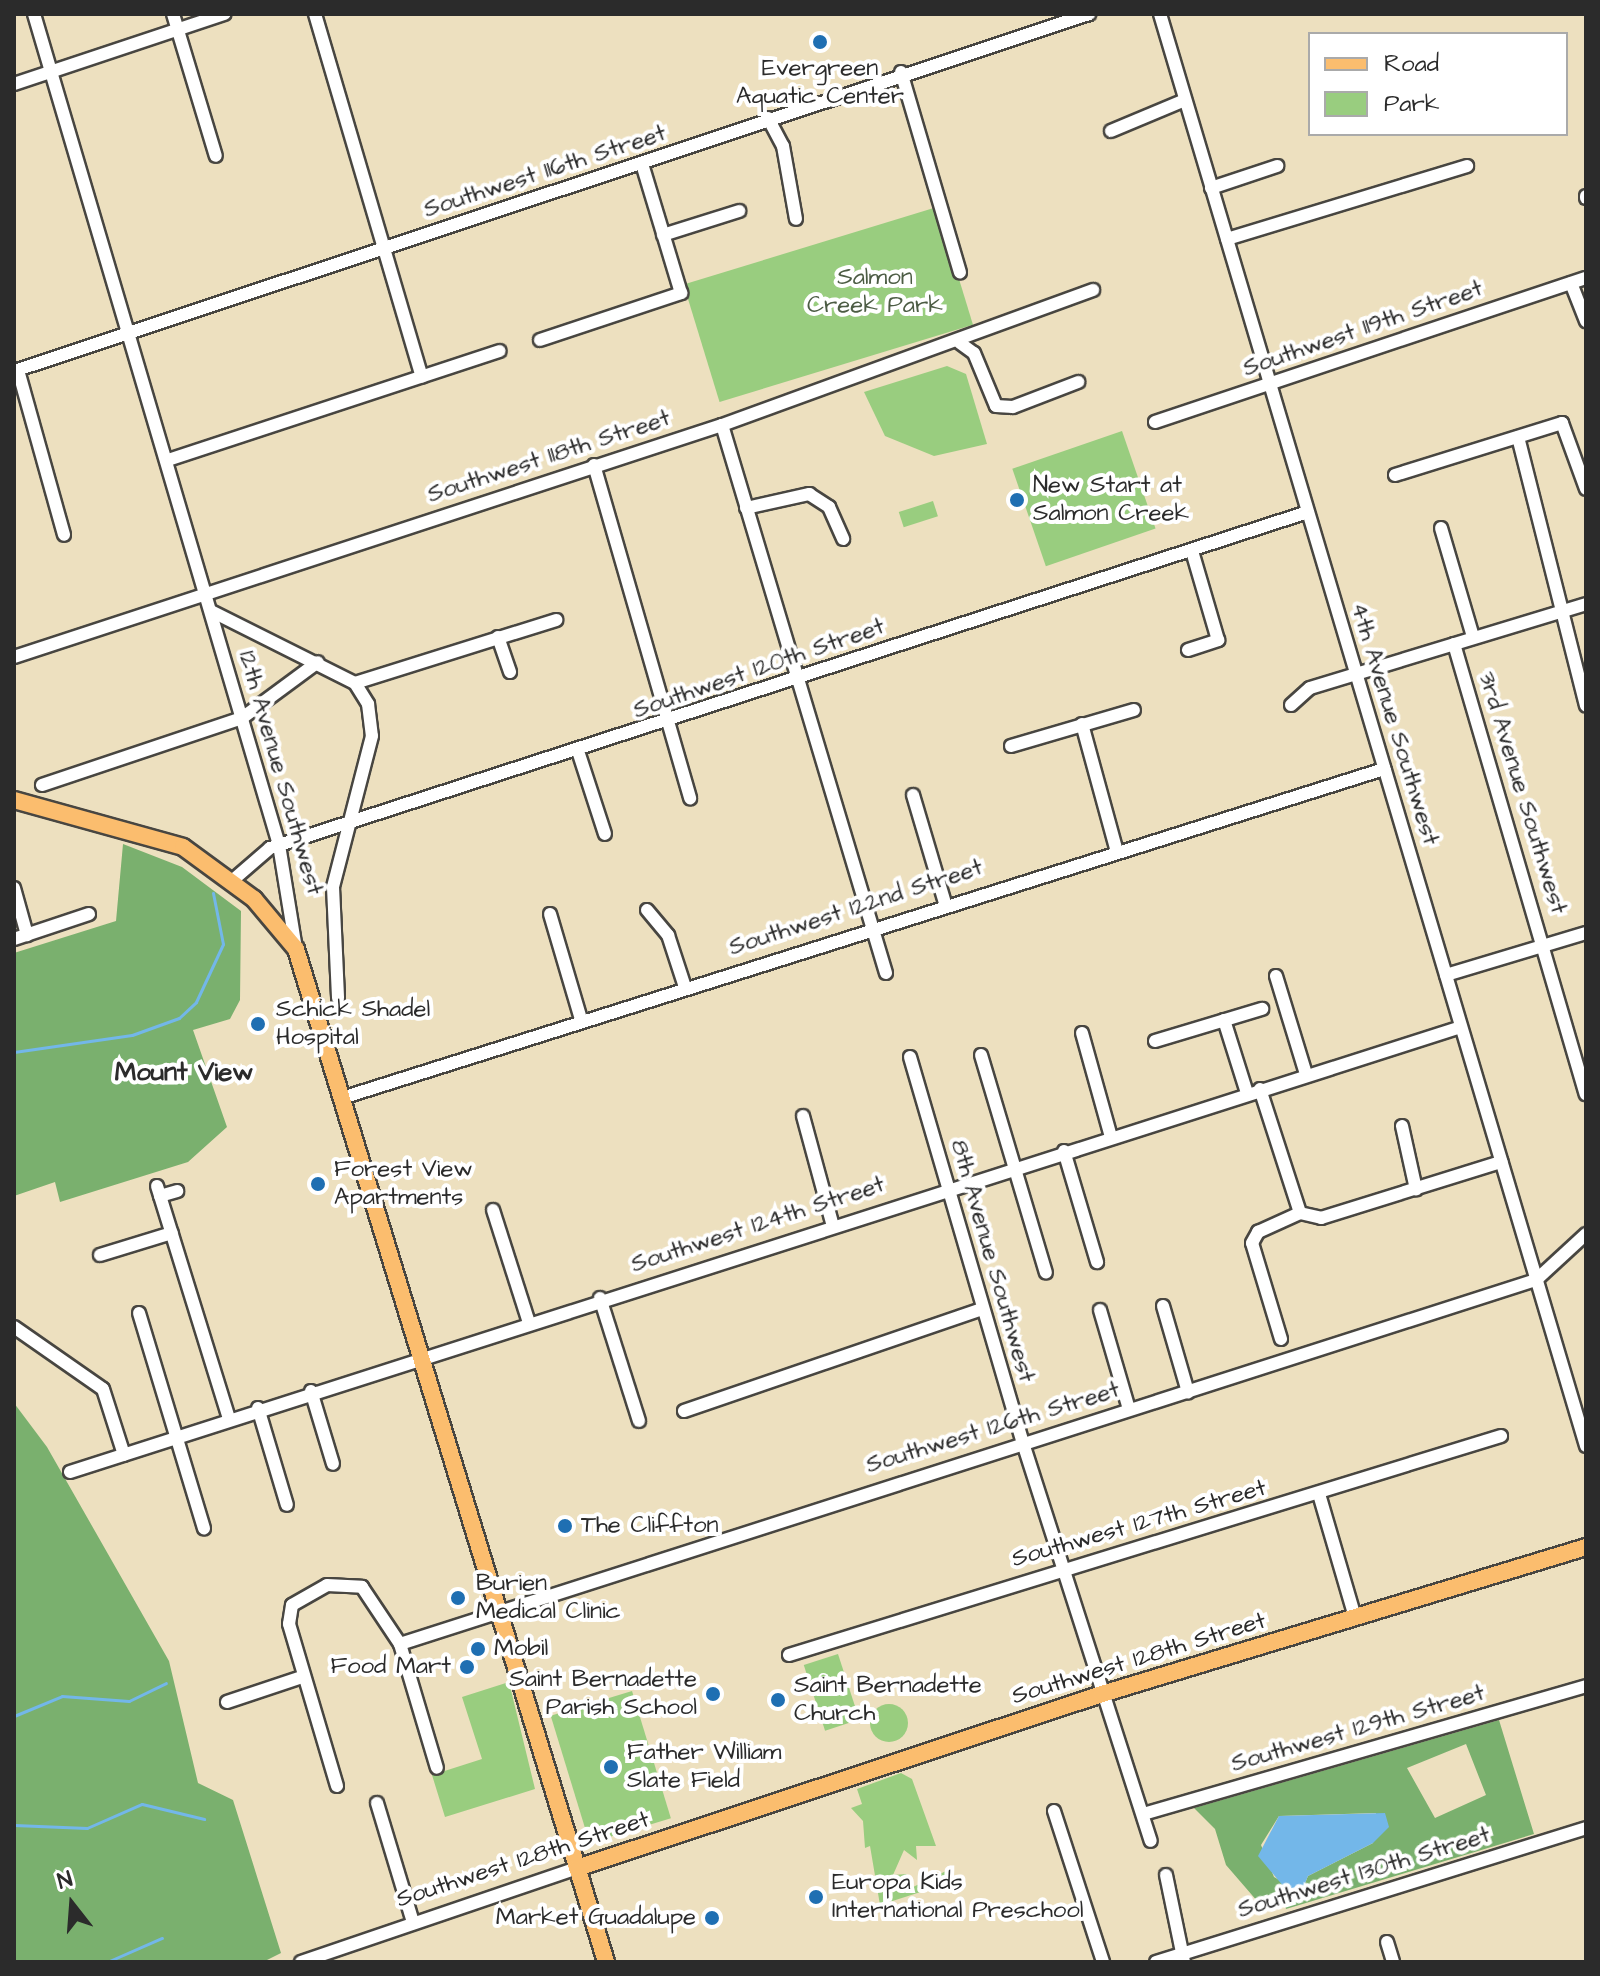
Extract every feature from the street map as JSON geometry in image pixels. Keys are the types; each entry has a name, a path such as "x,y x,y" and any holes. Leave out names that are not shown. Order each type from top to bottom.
{"main road":[{"path":"14,800 153,833 233,880 296,949 424,1355 606,1962"},
{"name":"Southwest 128th Street","path":"577,1868 1102,1694 1586,1547"}],"street":[{"name":"12th Avenue Southwest","path":"34,14 168,460 279,845 296,949"},
{"path":"173,14 216,156"},
{"path":"14,84 225,14"},
{"path":"315,14 422,377"},
{"name":"Southwest 116th Street","path":"16,371 642,164 901,72 1089,14"},
{"name":"4th Avenue Southwest","path":"1160,14 1586,1446"},
{"path":"901,72 960,273"},
{"path":"1111,131 1185,100"},
{"path":"768,118 783,146 796,219"},
{"path":"540,340 681,293 642,164"},
{"path":"1211,188 1277,166"},
{"path":"1227,239 1467,166"},
{"path":"663,235 739,211"},
{"name":"Southwest 119th Street","path":"1155,422 1586,278"},
{"path":"1571,283 1586,321"},
{"name":"Southwest 118th Street","path":"14,657 722,425 960,343 970,333 1093,290"},
{"path":"960,343 974,353 996,406 1013,407 1078,382"},
{"path":"168,460 500,351"},
{"path":"16,371 64,535"},
{"path":"1395,475 1562,423 1586,489"},
{"path":"722,425 886,973"},
{"path":"1518,437 1586,706"},
{"path":"594,465 671,723 680,781 690,798"},
{"path":"746,508 809,494 829,507 843,539"},
{"name":"Southwest 120th Street","path":"233,880 279,845 579,754 1308,512"},
{"path":"1441,528 1473,637"},
{"path":"1188,650 1218,640 1192,551"},
{"path":"1291,705 1310,688 1586,604"},
{"path":"211,611 355,683 368,704 372,736 344,826 331,913 338,998"},
{"path":"355,683 556,620"},
{"path":"498,637 510,672"},
{"name":"3rd Avenue Southwest","path":"1454,644 1586,1094"},
{"path":"42,785 242,718 318,662"},
{"path":"1011,746 1134,710"},
{"path":"1082,724 1116,848"},
{"path":"579,754 605,834"},
{"name":"Southwest 122nd Street","path":"345,1097 1116,848 1384,769"},
{"path":"913,795 945,903"},
{"path":"14,888 27,935"},
{"path":"647,910 668,935 685,987"},
{"path":"14,939 89,914"},
{"path":"550,914 581,1019"},
{"path":"1446,975 1586,933"},
{"path":"1276,976 1306,1074"},
{"path":"1155,1041 1262,1009"},
{"path":"1224,1020 1300,1213"},
{"name":"Southwest 124th Street","path":"70,1472 528,1320 1461,1027"},
{"path":"1082,1033 1111,1137"},
{"path":"981,1055 1046,1273"},
{"name":"8th Avenue Southwest","path":"910,1057 1061,1568 1151,1841"},
{"path":"803,1116 832,1223"},
{"path":"1402,1126 1416,1189"},
{"path":"1064,1151 1097,1262"},
{"path":"1281,1339 1252,1243 1258,1232 1300,1213 1321,1218 1501,1162"},
{"path":"177,1191 159,1191 229,1418"},
{"path":"493,1210 528,1320"},
{"path":"100,1255 172,1233"},
{"name":"Southwest 126th Street","path":"400,1644 1022,1440 1188,1392 1536,1280 1586,1234"},
{"path":"600,1298 639,1421"},
{"path":"1163,1306 1188,1392"},
{"path":"684,1411 982,1309"},
{"path":"1100,1310 1129,1409"},
{"path":"139,1313 204,1528"},
{"path":"14,1327 91,1377 115,1416 128,1454"},
{"path":"311,1391 333,1464"},
{"path":"258,1408 287,1505"},
{"name":"Southwest 127th Street","path":"789,1655 1061,1568 1319,1494 1501,1436"},
{"path":"1319,1494 1355,1617"},
{"path":"337,1786 302,1677 289,1616 317,1589 362,1587 400,1644 437,1768"},
{"path":"227,1702 302,1677"},
{"name":"Southwest 129th Street","path":"1143,1814 1586,1686"},
{"path":"377,1803 413,1922"},
{"path":"1054,1811 1103,1962"},
{"name":"Southwest 130th Street","path":"1156,1962 1183,1958 1586,1828"},
{"name":"Southwest 128th Street","path":"301,1962 334,1957 413,1922 577,1868"},
{"path":"1166,1875 1183,1958"},
{"path":"1387,1942 1393,1962"}],"green space":[{"name":"Salmon Creek Park","path":"937,207 973,325 720,402 684,284"},
{"path":"947,366 966,374 987,444 934,456 885,436 864,392"},
{"path":"1122,431 1156,528 1046,566 1012,469"},
{"path":"933,501 938,516 904,527 899,512"},
{"path":"123,844 182,867 241,911 240,1000 230,1019 193,1030 227,1127 188,1162 60,1202 55,1182 14,1196 14,953 116,921"},
{"path":"14,1403 47,1447 169,1661 198,1783 233,1800 281,1953 263,1962 14,1962"},
{"path":"838,1654 859,1720 825,1731 804,1665"},
{"path":"509,1682 535,1789 445,1817 432,1775 482,1759 462,1697"},
{"name":"Father William Slate Field","path":"632,1691 671,1818 590,1843 551,1716"},
{"path":"889,1704 903,1709 908,1723 903,1737 889,1742 875,1737 870,1723 875,1709"},
{"path":"1499,1720 1534,1834 1286,1909 1282,1895 1258,1902 1226,1865 1215,1829 1194,1808","holes":["1466,1744 1486,1795 1435,1818 1407,1768","1376,1813 1373,1843 1308,1876 1301,1893 1274,1877 1261,1845 1279,1816"]},
{"path":"901,1773 912,1779 936,1846 916,1846 917,1860 904,1850 893,1875 907,1874 892,1885 911,1888 948,1870 955,1881 880,1905 870,1846 865,1848 863,1821 851,1808 862,1804 857,1789"}],"water":[{"path":"1385,1813 1389,1827 1373,1843 1308,1876 1301,1893 1289,1893 1258,1856 1279,1816"}],"waterway":[{"path":"14,1052 132,1035 179,1018 196,1002 223,944 213,893"},
{"path":"14,1716 62,1696 129,1701 166,1683"},
{"path":"14,1825 87,1828 142,1804 204,1819"},
{"path":"107,1962 162,1938"}],"place":[{"name":"Evergreen Aquatic Center","path":"820,42"},
{"name":"New Start at Salmon Creek","path":"1017,500"},
{"name":"Schick Shadel Hospital","path":"258,1024"},
{"name":"Forest View Apartments","path":"318,1184"},
{"name":"The Cliffton","path":"565,1526"},
{"name":"Burien Medical Clinic","path":"458,1598"},
{"name":"Mobil","path":"478,1649"},
{"name":"Food Mart","path":"467,1667"},
{"name":"Saint Bernadette Parish School","path":"713,1694"},
{"name":"Saint Bernadette Church","path":"778,1700"},
{"name":"Father William Slate Field","path":"611,1767"},
{"name":"Europa Kids International Preschool","path":"816,1897"},
{"name":"Market Guadalupe","path":"712,1918"}],"district":[{"name":"Mount View","path":"184,1073"}]}
